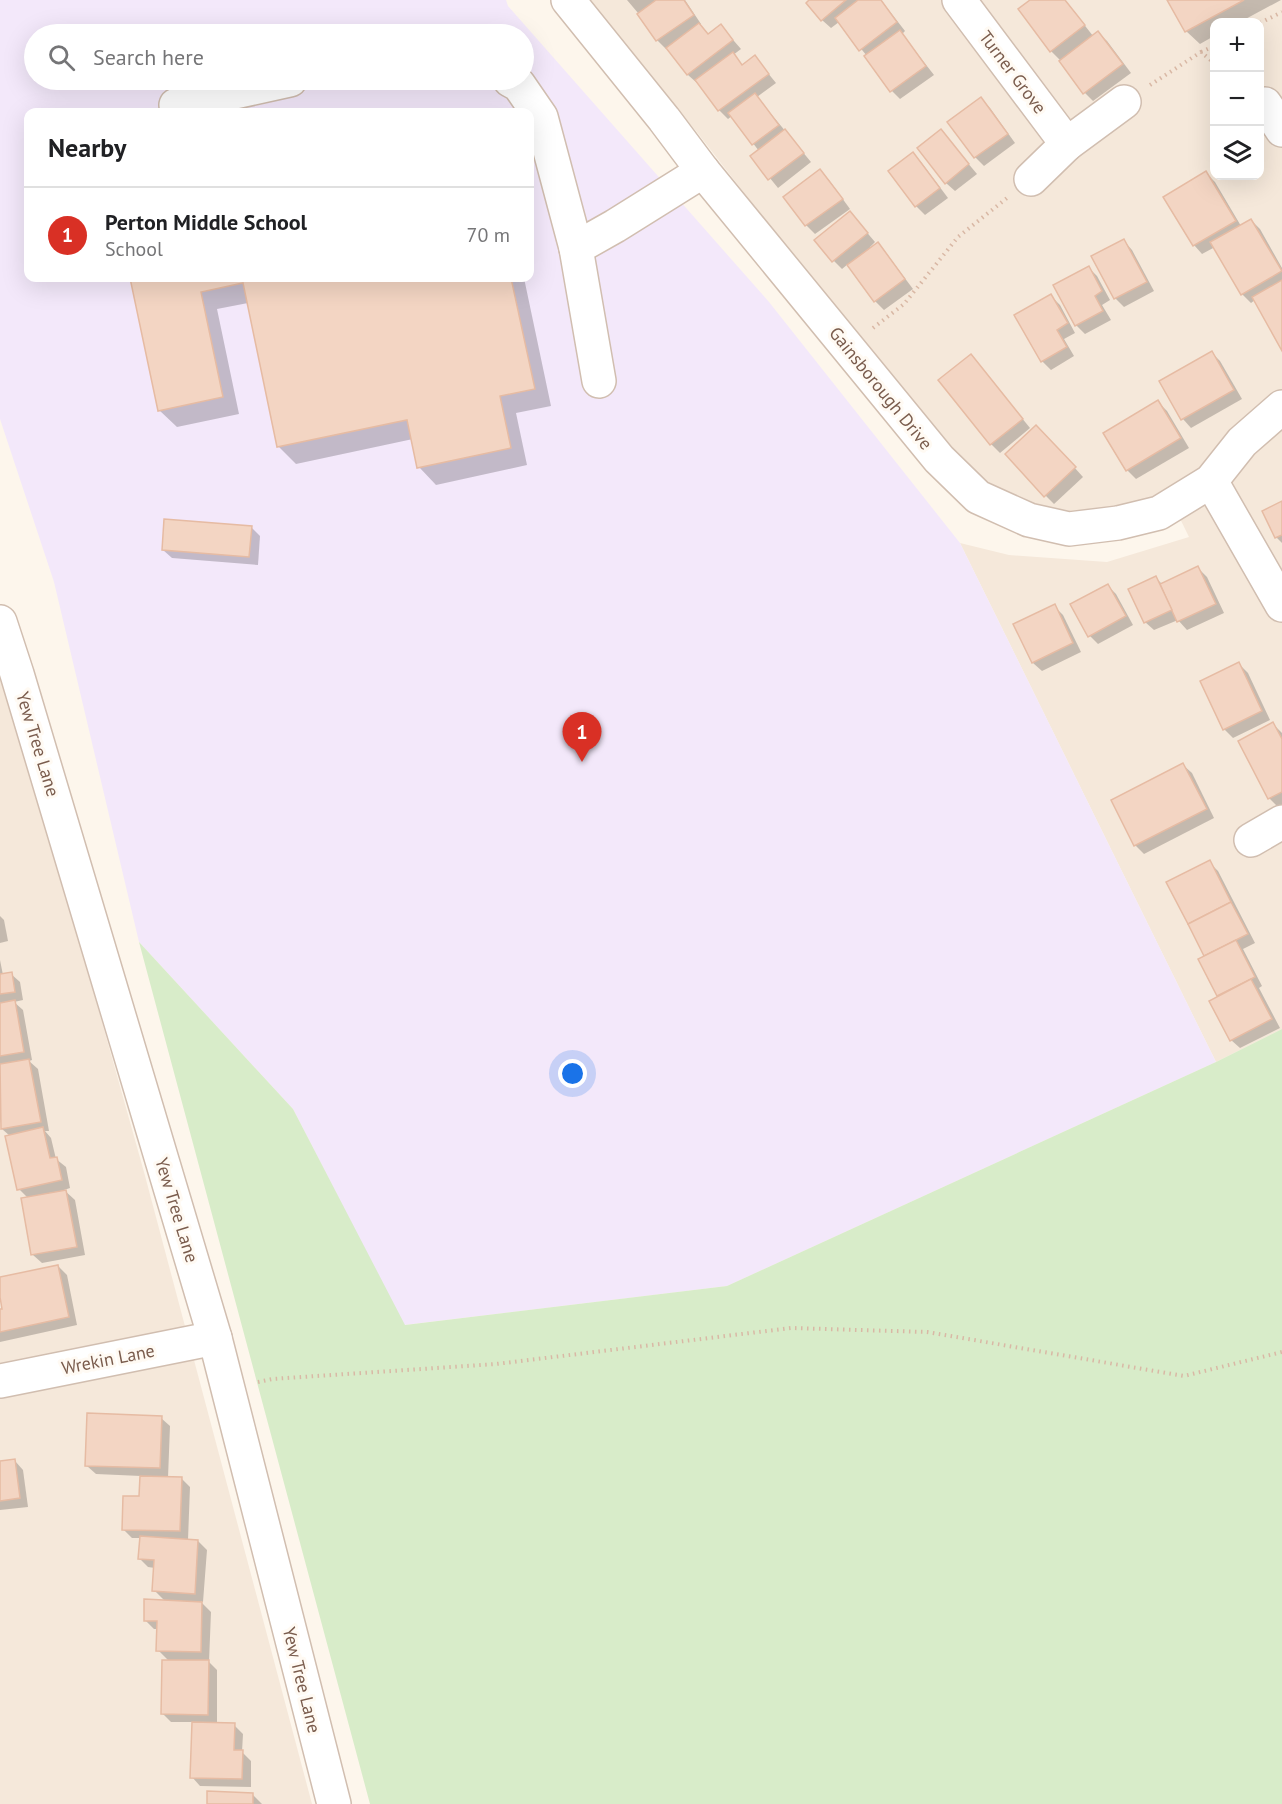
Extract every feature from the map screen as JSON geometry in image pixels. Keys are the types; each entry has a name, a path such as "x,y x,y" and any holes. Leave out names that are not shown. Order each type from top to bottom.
{"street":[{"name":"Gainsborough Drive","path":"568,0 703,171 939,459 978,497 1029,520 1069,529 1118,523 1159,513 1211,481 1242,442 1282,407"},
{"name":"Turner Grove","path":"959,0 1067,144"},
{"path":"176,105 244,90"},
{"path":"522,90 541,117 576,248 599,381"},
{"path":"1031,179 1067,144 1124,102"},
{"path":"576,248 703,171"},
{"path":"1211,481 1282,605"},
{"name":"Yew Tree Lane","path":"0,622 215,1338 334,1804"},
{"path":"1251,840 1282,822"},
{"name":"Wrekin Lane","path":"0,1381 215,1338"}],"path":[{"path":"1264,21 1282,12"},
{"path":"1124,102 1210,48"},
{"path":"1201,52 1210,59"},
{"path":"848,347 904,304 958,237 1031,179"},
{"path":"228,1388 273,1379 496,1364 791,1328 927,1332 1184,1376 1282,1353"}],"shaded area":[{"path":"0,0 506,0 508,6 524,24 24,24 24,90 534,90 534,35 769,302 960,543 1216,1062 727,1286 404,1325 293,1109 139,942 54,582 0,419"},
{"path":"590,0 1282,0 1282,1029 1216,1062 960,543 1009,555 1107,562 1189,537 1168,494 1129,510 1047,517 964,472 696,131 595,13"},
{"path":"0,658 144,1172 312,1804 0,1804"}],"green space":[{"path":"139,942 293,1109 405,1325 727,1286 1216,1062 1282,1029 1282,1804 370,1804"}],"building":[{"path":"656,0 684,0 694,15 656,41 637,14"},
{"path":"809,0 846,0 821,21 806,3"},
{"path":"858,0 881,0 897,22 859,51 835,18"},
{"path":"1030,0 1065,0 1085,25 1050,52 1018,9"},
{"path":"1167,0 1244,0 1210,18 1185,32"},
{"path":"699,23 708,34 721,24 733,40 687,75 666,48"},
{"path":"900,30 926,66 890,92 864,56"},
{"path":"1098,31 1123,64 1083,94 1059,61"},
{"path":"733,52 742,65 755,55 769,74 718,111 695,80"},
{"path":"755,93 779,125 752,145 728,113"},
{"path":"981,97 1008,134 974,158 947,122"},
{"path":"785,129 804,153 768,180 750,156"},
{"path":"941,129 969,164 945,184 917,148"},
{"path":"913,152 940,188 915,207 888,171"},
{"path":"820,169 843,199 805,226 783,197"},
{"path":"1206,171 1236,221 1193,246 1163,197"},
{"path":"850,211 868,233 832,262 814,240"},
{"path":"1251,219 1282,271 1241,295 1210,242"},
{"path":"1124,239 1147,282 1114,299 1091,256"},
{"path":"878,242 905,279 874,302 847,265"},
{"path":"1089,266 1102,291 1095,296 1103,311 1075,326 1053,285"},
{"path":"1282,280 1282,351 1252,297"},
{"path":"131,282 512,282 535,389 500,396 511,448 417,468 407,420 277,447 243,283 201,292 223,397 158,411"},
{"path":"1051,294 1068,323 1057,330 1067,347 1041,362 1014,315"},
{"path":"1212,351 1234,390 1181,420 1159,381"},
{"path":"971,354 1023,419 990,445 938,380"},
{"path":"1158,400 1181,438 1126,471 1103,433"},
{"path":"1036,425 1076,467 1044,497 1005,454"},
{"path":"1282,501 1282,535 1275,538 1262,511"},
{"path":"164,519 252,526 249,557 162,550"},
{"path":"1198,566 1216,604 1177,622 1160,584"},
{"path":"1156,576 1172,610 1144,623 1128,589"},
{"path":"1108,584 1126,616 1088,637 1070,604"},
{"path":"1055,604 1073,643 1032,663 1013,624"},
{"path":"1239,662 1262,711 1223,730 1200,681"},
{"path":"1273,722 1282,739 1282,792 1268,799 1238,741"},
{"path":"1183,763 1207,809 1134,846 1111,800"},
{"path":"1210,860 1231,902 1188,924 1166,882"},
{"path":"1231,902 1248,934 1204,956 1188,924"},
{"path":"1236,940 1255,977 1217,996 1198,959"},
{"path":"12,972 15,992 0,994 0,974"},
{"path":"1251,979 1272,1019 1230,1041 1209,1001"},
{"path":"15,1000 24,1052 0,1056 0,1003"},
{"path":"29,1059 41,1122 1,1129 0,1064"},
{"path":"43,1127 50,1158 57,1157 62,1180 17,1190 5,1136"},
{"path":"66,1190 77,1247 31,1255 21,1198"},
{"path":"58,1265 69,1317 0,1332 0,1309 2,1309 0,1277"},
{"path":"87,1413 162,1416 160,1468 85,1466"},
{"path":"15,1459 20,1498 0,1501 0,1461"},
{"path":"140,1476 182,1477 180,1531 122,1530 123,1496 139,1496"},
{"path":"140,1536 198,1540 195,1594 152,1591 154,1560 138,1559"},
{"path":"144,1599 202,1602 201,1652 156,1651 157,1621 144,1621"},
{"path":"162,1660 209,1660 208,1715 161,1714"},
{"path":"192,1722 235,1723 234,1750 243,1750 242,1779 190,1778"},
{"path":"207,1791 253,1793 253,1804 207,1804"}],"place":[{"name":"Perton Middle School","path":"582,762"}]}
